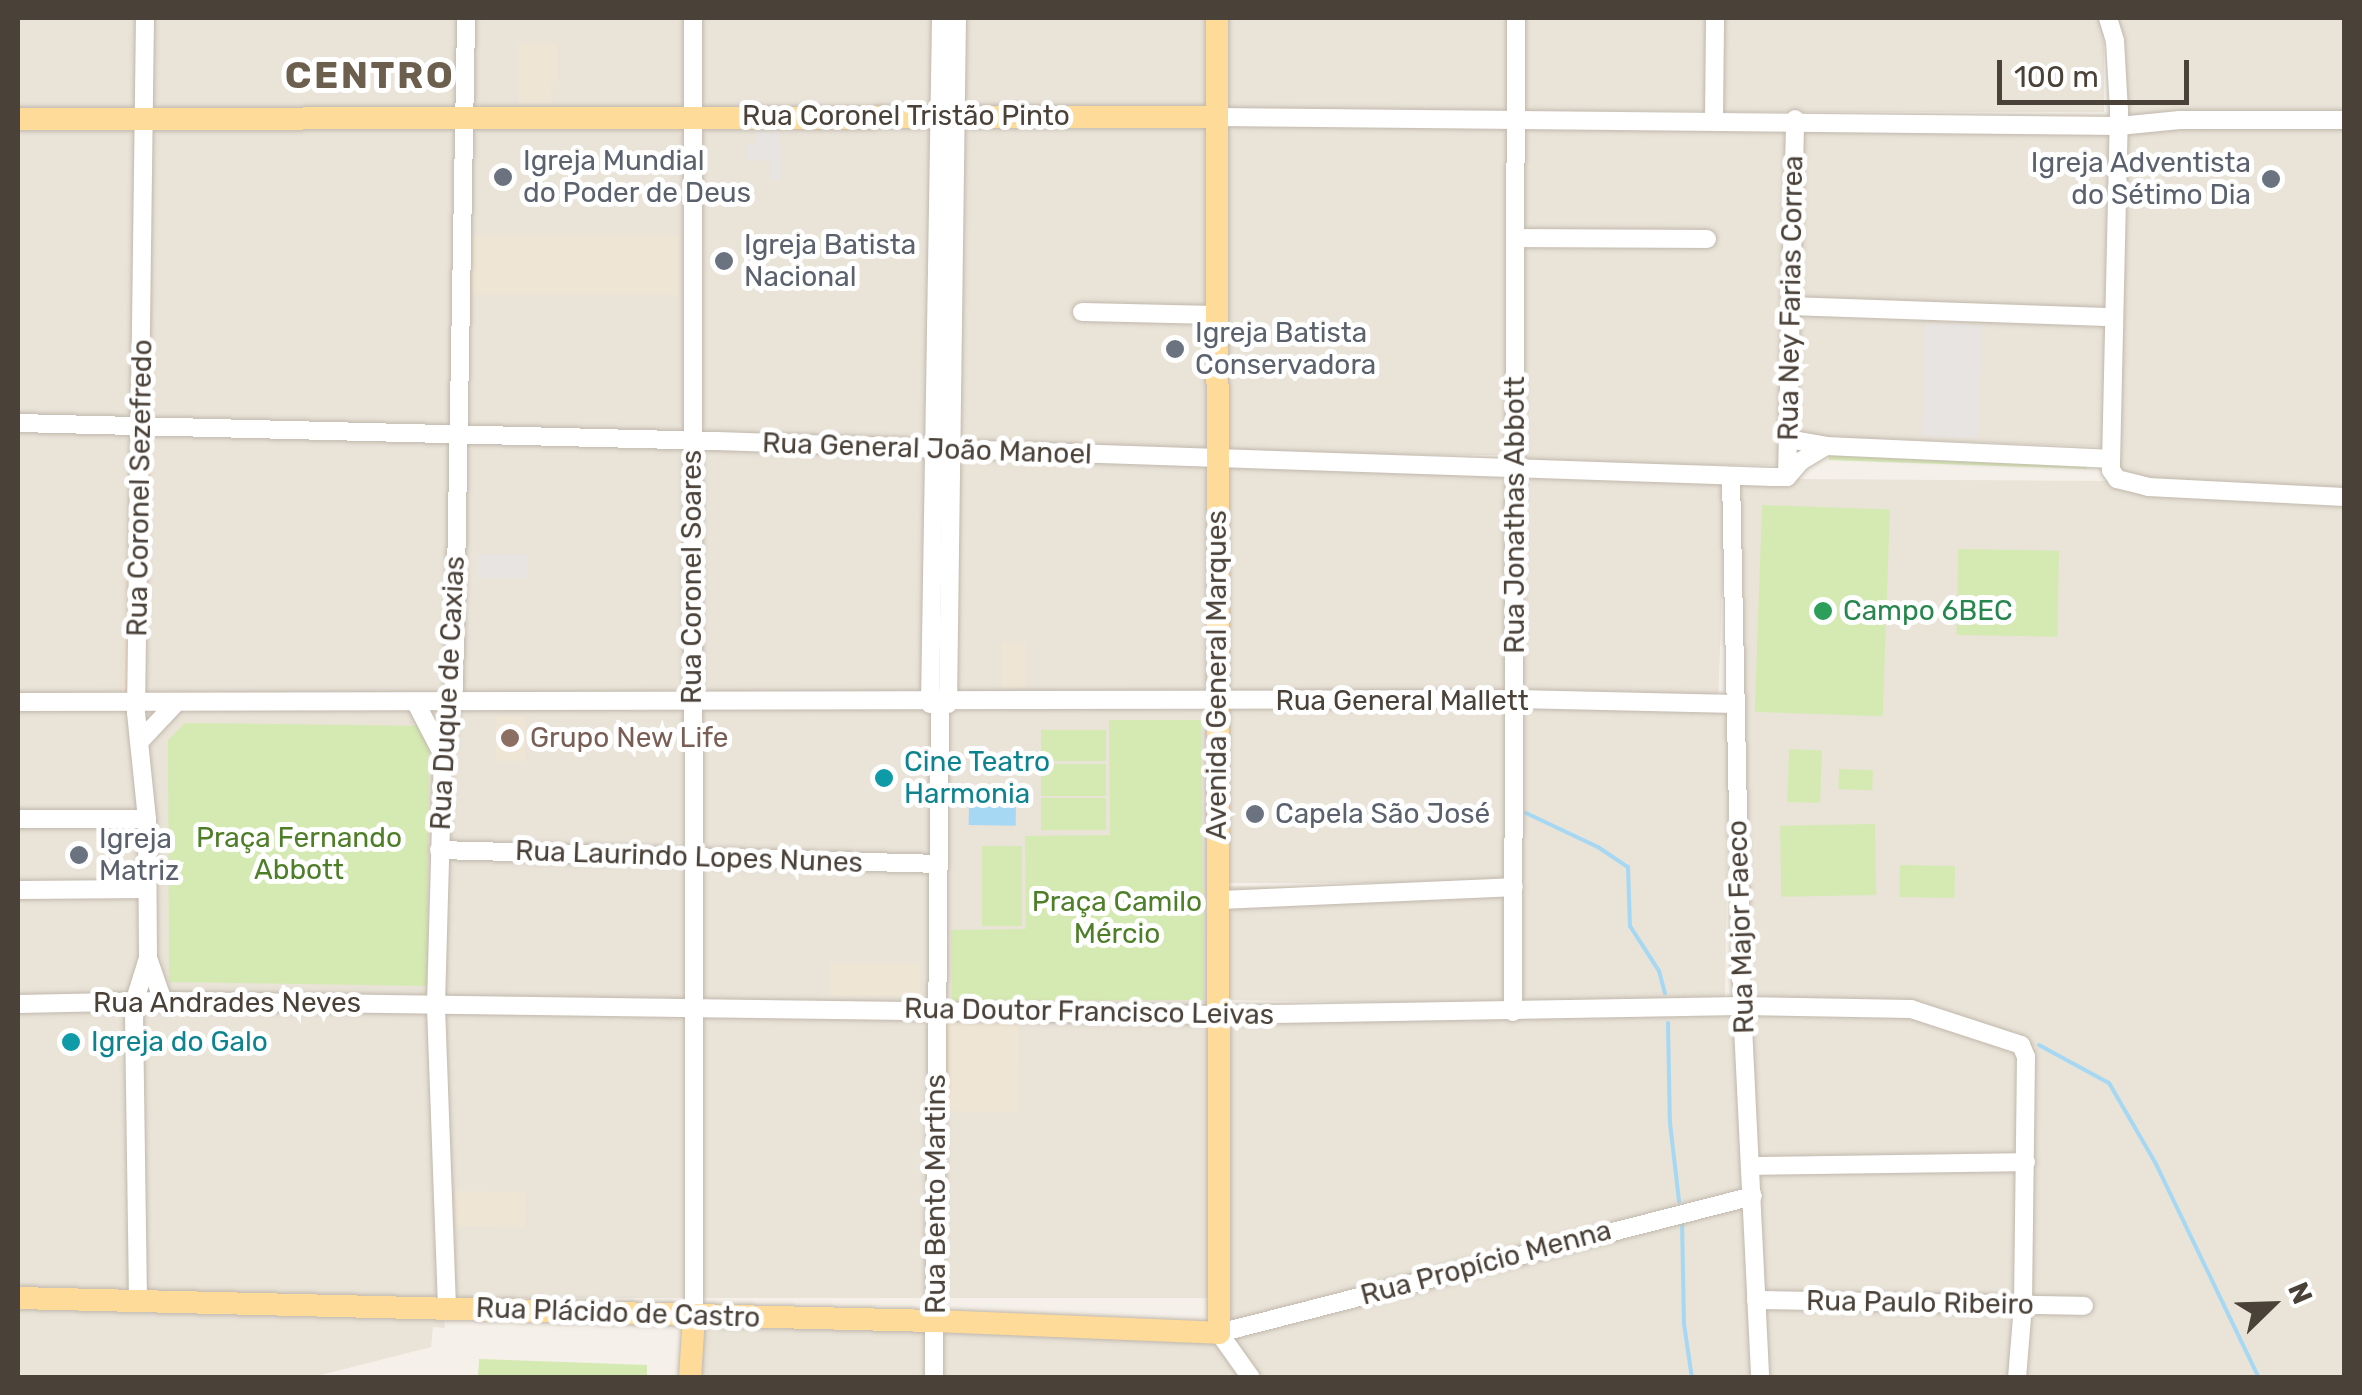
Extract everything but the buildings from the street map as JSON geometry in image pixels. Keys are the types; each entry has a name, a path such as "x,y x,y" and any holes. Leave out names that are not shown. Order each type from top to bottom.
{"main road":[{"name":"Avenida General Marques","path":"1218,18 1219,1333"},
{"name":"Rua Coronel Tristão Pinto","path":"18,119 1217,117"},
{"name":"Rua Plácido de Castro","path":"18,1298 935,1320 1219,1333"},
{"path":"690,1378 694,1316"}],"street":[{"name":"Rua Coronel Sezefredo","path":"145,18 136,702 147,818 148,958 163,1001"},
{"name":"Rua Duque de Caxias","path":"448,1307 436,1004 443,756 452,703 466,18"},
{"name":"Rua Coronel Soares","path":"693,18 694,1316"},
{"path":"941,18 948,116"},
{"path":"948,116 958,18"},
{"name":"Rua Jonathas Abbott","path":"1513,1012 1516,18"},
{"path":"1714,18 1714,119"},
{"path":"2108,18 2115,40 2118,126 2110,459 2117,479 2148,487 2344,497"},
{"name":"Rua Bento Martins","path":"934,1378 948,116"},
{"name":"Rua Coronel Tristão Pinto","path":"1217,117 1795,119 2118,126 2180,120 2344,120"},
{"name":"Rua Ney Farias Correa","path":"1787,476 1795,119"},
{"path":"1516,238 1707,239"},
{"path":"1791,306 2112,317"},
{"path":"1082,312 1217,316"},
{"name":"Rua General João Manoel","path":"18,423 458,438 692,440 1787,476"},
{"path":"1788,440 1826,446 2110,459"},
{"path":"1787,476 1801,461 1826,446"},
{"name":"Rua Major Faeco","path":"1732,476 1742,1006 1760,1378"},
{"name":"Rua General Mallett","path":"18,702 939,704 1515,699 1736,704"},
{"path":"141,740 176,702"},
{"path":"416,704 443,756"},
{"path":"18,819 147,818"},
{"name":"Rua Laurindo Lopes Nunes","path":"439,850 938,864"},
{"path":"1218,900 1514,886"},
{"path":"18,890 146,889"},
{"name":"Rua Coronel Sezefredo","path":"138,1301 134,1003 148,958"},
{"name":"Rua Andrades Neves","path":"18,1004 436,1004"},
{"name":"Rua Doutor Francisco Leivas","path":"436,1004 1217,1015 1742,1006 1911,1009 2021,1045 2026,1057 2026,1162"},
{"path":"1752,1166 2026,1162 2024,1305 2017,1378"},
{"name":"Rua Propício Menna","path":"1219,1333 1753,1196"},
{"name":"Rua Paulo Ribeiro","path":"1756,1300 2084,1306"},
{"path":"1219,1333 1251,1378"}],"shaded area":[{"path":"18,18 1217,18 1217,1298 18,1298"},
{"path":"1224,18 1512,18 1512,110 1224,110"},
{"path":"1520,18 1708,18 1708,111 1520,111"},
{"path":"1721,18 2104,18 2104,112 1721,112"},
{"path":"2112,18 2344,18 2344,119 2112,119"},
{"path":"519,43 557,43 557,81 551,81 552,103 519,103"},
{"path":"1224,123 1512,123 1512,455 1224,455"},
{"path":"1519,124 1788,124 1788,465 1519,465"},
{"path":"1801,126 2115,131 2112,307 1798,302"},
{"path":"2344,126 2344,492 2208,486 2120,475 2114,456 2123,131"},
{"path":"756,130 780,130 781,180 771,181 770,160 746,161 745,144 757,144"},
{"path":"471,235 678,235 678,295 471,295"},
{"path":"1797,310 2108,321 2103,447 1793,436"},
{"path":"1926,323 1982,325 1978,438 1922,436"},
{"path":"131,438 154,439 145,698 122,697"},
{"path":"1224,463 1512,473 1504,708 1216,698"},
{"path":"1520,473 1726,480 1718,703 1512,696"},
{"path":"1794,479 2115,481 2344,501 2344,1377 2021,1377 2028,1300 2030,1056 1913,1004 1749,1002 1738,483"},
{"path":"478,555 528,555 528,578 478,578"},
{"path":"1002,643 1026,643 1026,688 1002,688"},
{"path":"1223,703 1511,703 1511,883 1223,883"},
{"path":"1519,703 1730,707 1725,1009 1514,1005"},
{"name":"Grupo New Life","path":"496,716 525,716 525,761 496,761"},
{"path":"1224,886 1510,891 1508,1005 1222,1000"},
{"path":"830,964 920,964 920,996 830,996"},
{"path":"1742,1006 1911,1009 2021,1045 2017,1377 1760,1377"},
{"path":"1738,1013 1749,1193 1225,1327 1224,1021"},
{"path":"941,1021 1019,1022 1017,1112 939,1111"},
{"path":"455,1191 526,1192 525,1227 454,1226"},
{"path":"1749,1201 1757,1377 1255,1377 1226,1336"},
{"path":"18,1304 443,1315 445,1328 433,1327 431,1347 313,1377 18,1378"},
{"path":"699,1322 930,1326 929,1378 698,1378"},
{"path":"939,1326 1219,1339 1241,1378 938,1378"}],"green space":[{"path":"1829,455 2087,463 2087,469 1829,460"},
{"name":"Campo 6BEC","path":"1762,505 1890,509 1883,716 1755,712"},
{"path":"1958,549 2059,551 2057,637 1956,635"},
{"name":"Praça Camilo Mércio","path":"1109,720 1201,720 1204,1000 952,1001 951,930 1026,929 1025,836 1110,835"},
{"name":"Praça Fernando Abbott","path":"185,723 429,726 427,986 169,982 168,740"},
{"path":"1041,730 1106,730 1106,761 1041,761"},
{"path":"1789,749 1822,750 1820,803 1787,802"},
{"path":"1041,764 1106,764 1106,796 1041,796"},
{"path":"1839,769 1873,770 1872,790 1838,789"},
{"path":"1041,798 1106,798 1106,830 1041,830"},
{"path":"1875,824 1876,895 1781,897 1780,826"},
{"path":"982,846 1022,846 1022,926 982,926"},
{"path":"1900,865 1955,866 1954,898 1899,897"},
{"path":"479,1359 647,1365 647,1377 478,1377"}],"water":[{"path":"969,803 1016,804 1016,826 969,825"}],"waterway":[{"path":"1526,813 1598,847 1628,867 1630,926 1659,971 1665,993"},
{"path":"1668,1023 1670,1123 1679,1201"},
{"path":"2039,1045 2109,1083 2155,1162 2259,1378"},
{"path":"1682,1220 1684,1324 1692,1378"}],"place":[{"name":"Igreja Mundial do Poder de Deus","path":"503,177"},
{"name":"Igreja Adventista do Sétimo Dia","path":"2271,179"},
{"name":"Igreja Batista Nacional","path":"724,261"},
{"name":"Igreja Batista Conservadora","path":"1175,349"},
{"name":"Campo 6BEC","path":"1823,611"},
{"name":"Grupo New Life","path":"510,738"},
{"name":"Cine Teatro Harmonia","path":"884,778"},
{"name":"Capela São José","path":"1255,814"},
{"name":"Igreja Matriz","path":"79,855"},
{"name":"Igreja do Galo","path":"71,1042"}],"district":[{"name":"CENTRO","path":"370,76"}]}
